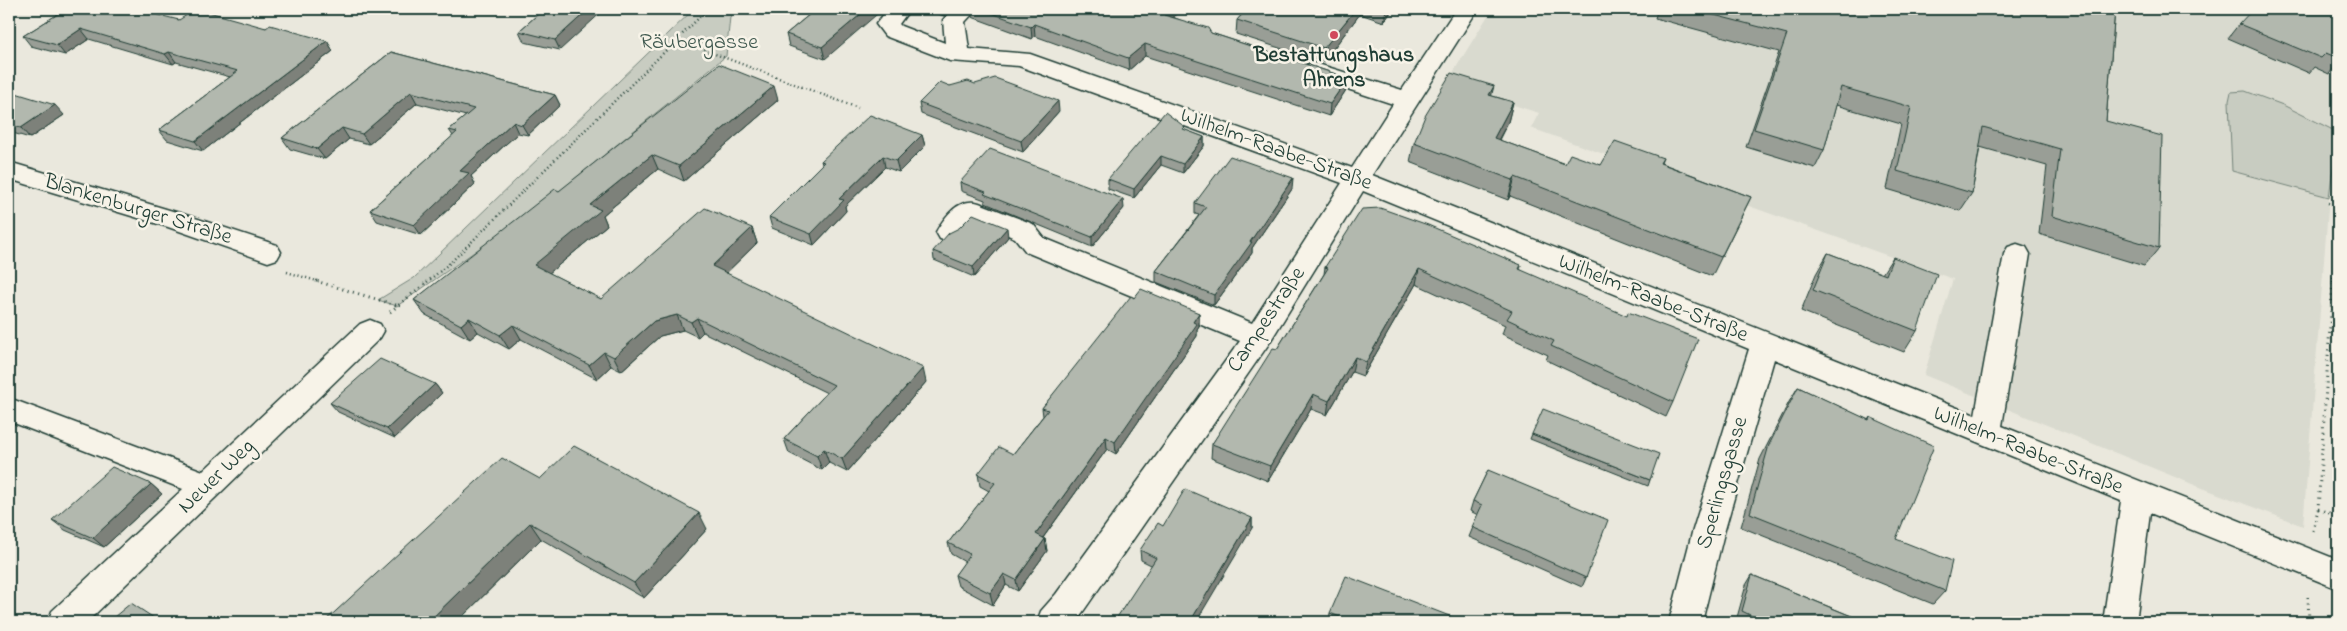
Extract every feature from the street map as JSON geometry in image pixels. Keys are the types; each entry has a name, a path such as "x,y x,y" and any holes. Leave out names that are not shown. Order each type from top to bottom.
{"street":[{"name":"Wilhelm-Raabe-Straße","path":"899,9 887,24 893,31 958,56 1022,59 1358,179 2338,576"},
{"path":"958,56 954,20 966,9"},
{"name":"Campestraße","path":"1054,622 1258,337 1407,100 1467,9"},
{"path":"1289,62 1407,100"},
{"name":"Blankenburger Straße","path":"9,170 177,221 268,252"},
{"path":"949,232 970,209 1024,231 1034,245 1258,337"},
{"path":"1986,434 2017,254"},
{"name":"Neuer Weg","path":"64,622 370,331"},
{"name":"Sperlingsgasse","path":"1684,622 1708,533 1764,344"},
{"path":"10,409 208,486"},
{"path":"2119,622 2138,494"}],"path":[{"path":"370,331 397,306 451,262 678,40 707,9"},
{"path":"678,40 858,108"},
{"path":"2338,198 2318,509 2338,516"},
{"path":"2328,202 2338,206"},
{"path":"268,252 256,263 397,306"}],"shaded area":[{"path":"1492,9 2338,9 2338,158 2333,168 2329,197 2303,526 2192,484 1924,375 1953,279 1531,128 1539,113 1446,84"}],"green space":[{"name":"Räubergasse","path":"694,9 737,9 730,17 726,56 550,199 397,306 378,300 414,278"},
{"path":"2245,91 2283,105 2335,131 2338,135 2338,158 2333,168 2329,197 2232,171 2229,101 2231,92"}],"building":[{"path":"66,9 135,9 179,20 198,9 266,28 270,25 327,41 195,141 159,130 238,71 169,52 165,54 81,29 57,45 23,36"},
{"path":"544,9 589,9 555,40 519,31"},
{"path":"816,9 867,9 822,47 786,34"},
{"path":"980,9 1170,9 1164,15 1208,28 1211,33 1348,78 1330,104 1145,44 1128,58 1034,24 1031,27"},
{"path":"1247,9 1356,9 1324,48 1237,20"},
{"path":"1691,9 2115,9 2106,121 2162,136 2159,248 2052,216 2060,149 1983,127 1972,193 1897,171 1911,107 1841,87 1824,150 1754,129 1787,34"},
{"path":"2253,9 2334,9 2338,11 2338,58 2326,53 2321,58 2239,24"},
{"path":"391,52 555,95 522,125 513,122 460,171 469,173 414,225 370,210 457,132 449,130 474,109 411,92 362,134 342,128 317,149 282,138"},
{"path":"719,64 774,86 679,166 652,155 590,205 601,210 534,265 601,299 705,208 752,228 712,266 923,368 842,459 824,449 817,456 784,439 834,385 697,318 691,322 677,315 654,321 614,357 604,352 589,365 513,325 500,335 469,318 461,325 414,300 555,189 559,191"},
{"path":"1451,73 1494,86 1489,95 1513,102 1494,138 1565,164 1570,154 1601,165 1615,141 1663,158 1660,163 1751,197 1721,257 1515,177 1513,180 1414,143 1425,116"},
{"path":"995,78 1058,101 1021,141 919,103 940,82 950,86 968,81 975,84"},
{"path":"9,91 55,105 21,128 9,125"},
{"path":"1165,112 1185,127 1183,129 1204,137 1183,164 1161,156 1134,189 1108,179"},
{"path":"870,115 922,135 896,161 883,156 839,199 844,200 811,234 769,217 824,162 821,161"},
{"path":"990,149 1123,199 1092,237 984,194 986,192 960,182"},
{"path":"1230,156 1293,178 1250,242 1252,242 1214,295 1156,271 1206,207 1195,203"},
{"path":"1380,208 1428,225 1521,265 1519,269 1627,316 1628,312 1698,339 1673,402 1551,346 1554,341 1507,319 1512,311 1419,269 1366,362 1355,357 1329,401 1313,394 1270,466 1212,444 1273,348 1277,349 1328,268 1325,267 1362,209"},
{"path":"973,214 1007,228 973,267 933,251 949,233 959,228"},
{"path":"1828,253 1886,275 1893,257 1937,274 1917,331 1813,290"},
{"path":"1141,289 1199,313 1193,322 1197,324 1115,442 1106,437 1036,534 1045,539 1016,580 1004,574 990,593 955,575 970,554 948,543 995,483 978,474 999,447 1013,454 1048,410 1042,408 1131,296 1134,298"},
{"path":"380,359 435,384 387,429 330,403"},
{"path":"1798,387 1869,420 1870,417 1934,446 1896,539 1952,561 1945,591 1750,513 1769,445"},
{"path":"1543,409 1659,454 1650,480 1532,434"},
{"path":"574,446 699,513 634,583 530,523 428,622 324,622 502,458 540,479"},
{"path":"112,467 151,484 93,538 52,520"},
{"path":"1488,470 1608,520 1586,578 1472,527 1482,505 1473,501"},
{"path":"1185,489 1252,518 1190,622 1114,622 1156,558 1140,550 1158,523 1163,526"},
{"path":"1752,575 1866,622 1751,622 1752,616 1742,611"},
{"path":"1346,576 1465,622 1338,622 1340,617 1330,613"},
{"path":"131,603 160,622 108,622"}],"place":[{"name":"Bestattungshaus Ahrens","path":"1334,35"}]}
